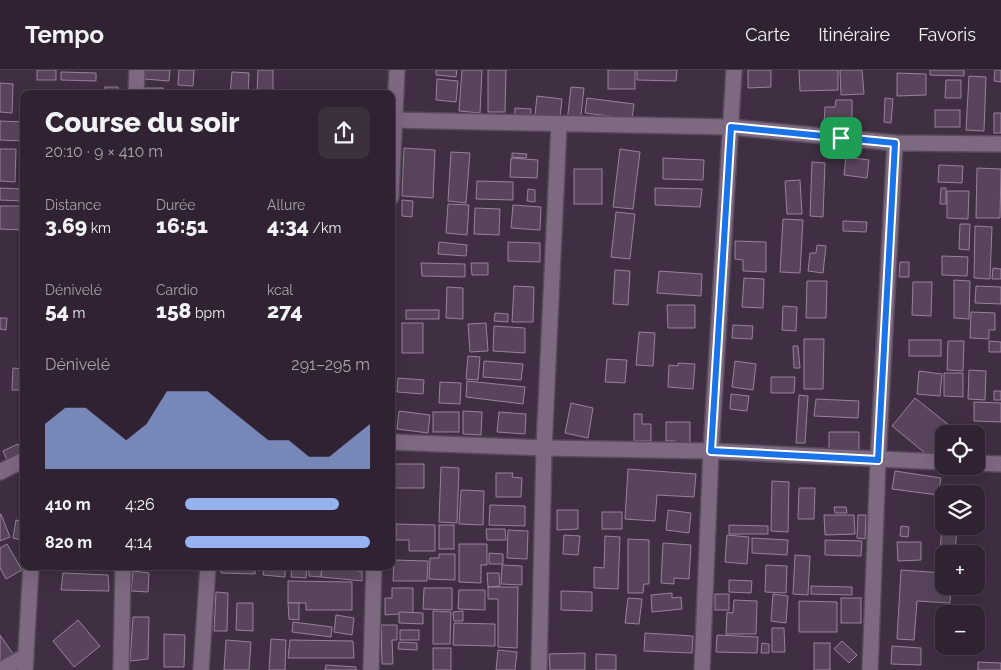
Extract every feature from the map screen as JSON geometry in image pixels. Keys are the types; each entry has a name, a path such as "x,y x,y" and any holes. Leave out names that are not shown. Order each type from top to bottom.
{"street":[{"path":"136,90 137,70"},
{"path":"395,100 398,70"},
{"path":"702,670 711,451 734,70"},
{"path":"395,120 559,125 731,127 895,143 1001,144"},
{"path":"539,670 544,448 559,125"},
{"path":"870,670 878,460 895,143"},
{"path":"395,442 544,448 711,451 935,462"},
{"path":"0,472 20,462"},
{"path":"985,463 1001,464"},
{"path":"0,670 25,663 30,570"},
{"path":"121,670 123,570"},
{"path":"202,670 208,570"},
{"path":"371,670 374,570"}],"building":[{"path":"37,70 56,70 56,80 37,80"},
{"path":"145,70 170,70 169,81 145,79"},
{"path":"179,70 194,70 193,86 178,85"},
{"path":"258,70 273,70 273,90 257,90"},
{"path":"436,70 457,70 456,77 436,75"},
{"path":"462,70 482,70 480,113 459,111"},
{"path":"488,70 506,70 505,112 488,112"},
{"path":"608,70 635,70 635,89 608,89"},
{"path":"637,70 677,70 676,81 637,80"},
{"path":"748,70 771,70 771,87 748,88"},
{"path":"799,70 838,70 838,90 800,91"},
{"path":"840,70 862,70 864,94 841,95"},
{"path":"930,70 964,70 964,76 930,75"},
{"path":"995,70 1001,70 1001,82 994,81"},
{"path":"61,72 96,73 96,81 61,80"},
{"path":"232,72 249,73 248,90 230,90"},
{"path":"897,73 926,74 926,95 897,96"},
{"path":"969,76 986,77 984,131 966,130"},
{"path":"437,79 458,81 456,102 436,100"},
{"path":"946,80 961,80 961,98 945,98"},
{"path":"0,83 13,84 12,113 0,112"},
{"path":"105,87 118,87 118,90 105,90"},
{"path":"571,87 584,88 580,124 567,122"},
{"path":"145,88 163,88 163,90 145,90"},
{"path":"537,96 562,99 560,118 535,115"},
{"path":"587,98 634,104 632,119 585,113"},
{"path":"885,98 893,99 891,123 884,122"},
{"path":"836,100 852,100 852,126 824,125 825,107 835,107"},
{"path":"515,108 531,109 530,121 514,120"},
{"path":"935,110 960,110 960,127 935,127"},
{"path":"994,113 1001,113 1001,133 994,133"},
{"path":"0,121 20,122 20,141 0,140"},
{"path":"404,148 435,150 433,198 402,196"},
{"path":"0,149 16,149 15,182 0,181"},
{"path":"620,149 640,152 633,209 613,207"},
{"path":"451,152 470,153 466,203 448,201"},
{"path":"512,153 527,154 526,158 512,157"},
{"path":"846,157 869,160 867,178 844,175"},
{"path":"511,158 538,160 537,178 510,177"},
{"path":"663,158 704,160 703,180 663,179"},
{"path":"812,162 825,163 823,217 810,216"},
{"path":"939,165 963,166 962,183 938,182"},
{"path":"977,168 1001,169 1000,218 976,218"},
{"path":"574,169 602,169 602,204 574,204"},
{"path":"800,180 802,214 787,214 785,181"},
{"path":"477,181 513,182 513,200 476,199"},
{"path":"0,188 20,189 20,201 0,200"},
{"path":"655,188 702,189 700,207 655,205"},
{"path":"941,188 946,188 946,204 940,204"},
{"path":"528,189 535,190 535,202 527,201"},
{"path":"947,191 969,191 968,219 947,218"},
{"path":"402,200 413,201 412,217 402,216"},
{"path":"448,204 469,205 467,235 446,233"},
{"path":"513,205 541,207 540,230 511,228"},
{"path":"0,206 20,206 20,230 0,229"},
{"path":"475,208 500,209 499,235 474,234"},
{"path":"616,212 635,214 630,259 611,257"},
{"path":"783,219 803,220 800,273 780,272"},
{"path":"843,221 867,222 866,232 843,231"},
{"path":"960,224 970,224 969,250 959,249"},
{"path":"975,226 992,227 990,279 974,278"},
{"path":"735,241 766,242 766,272 743,271 743,260 735,259"},
{"path":"439,242 467,245 466,256 438,254"},
{"path":"508,242 540,243 540,262 508,261"},
{"path":"817,245 826,246 823,273 808,271 810,253 816,253"},
{"path":"942,256 968,257 967,276 942,275"},
{"path":"900,262 909,262 909,277 899,277"},
{"path":"421,263 465,264 465,277 422,276"},
{"path":"471,263 488,263 488,275 472,275"},
{"path":"993,268 1001,269 1001,279 992,279"},
{"path":"615,270 630,271 628,305 613,304"},
{"path":"659,271 702,274 701,296 657,293"},
{"path":"744,278 764,279 763,308 742,307"},
{"path":"954,280 970,281 969,319 954,318"},
{"path":"807,281 827,281 826,318 806,318"},
{"path":"913,282 932,282 931,316 912,315"},
{"path":"514,286 534,287 533,322 512,322"},
{"path":"976,286 1001,287 1001,304 975,303"},
{"path":"447,287 463,288 463,319 446,318"},
{"path":"667,305 695,305 695,328 668,328"},
{"path":"783,306 797,307 796,331 782,330"},
{"path":"406,310 439,310 439,319 406,319"},
{"path":"971,312 995,313 995,330 989,330 989,339 970,338"},
{"path":"495,313 508,314 508,322 494,321"},
{"path":"0,318 7,318 6,330 0,329"},
{"path":"402,323 423,323 423,353 402,353"},
{"path":"486,323 488,351 470,352 468,324"},
{"path":"733,325 753,326 752,339 732,338"},
{"path":"494,326 525,328 525,353 493,351"},
{"path":"639,332 655,333 653,366 636,365"},
{"path":"804,339 824,339 823,389 804,389"},
{"path":"909,340 941,340 941,356 909,356"},
{"path":"948,341 964,341 963,371 947,370"},
{"path":"989,341 1001,342 1001,352 989,352"},
{"path":"793,346 798,346 800,368 794,368"},
{"path":"468,356 480,357 478,380 466,379"},
{"path":"607,359 627,360 625,383 605,382"},
{"path":"484,361 523,364 521,380 483,377"},
{"path":"735,361 756,364 753,390 732,387"},
{"path":"678,363 695,364 693,389 668,387 669,365 678,366"},
{"path":"13,368 20,369 20,390 12,390"},
{"path":"969,370 986,371 985,400 968,399"},
{"path":"919,371 942,374 940,396 917,394"},
{"path":"944,373 963,373 963,397 944,396"},
{"path":"771,377 795,377 794,393 771,393"},
{"path":"398,378 424,380 423,394 397,392"},
{"path":"467,381 525,387 523,404 466,397"},
{"path":"440,382 461,383 460,404 439,403"},
{"path":"994,391 1001,391 1001,400 994,400"},
{"path":"731,394 749,396 747,411 730,409"},
{"path":"799,395 808,396 805,443 796,443"},
{"path":"915,398 949,425 935,425 935,454 931,458 892,426"},
{"path":"816,399 859,401 858,418 814,416"},
{"path":"974,402 1001,403 1001,422 974,421"},
{"path":"571,403 593,408 588,438 565,433"},
{"path":"399,411 430,415 428,433 397,429"},
{"path":"463,411 482,412 481,435 463,434"},
{"path":"433,412 459,412 459,432 433,432"},
{"path":"499,412 526,414 525,434 497,432"},
{"path":"634,414 642,414 642,424 651,424 651,441 634,441"},
{"path":"666,422 690,422 690,446 675,446 675,441 666,441"},
{"path":"829,432 859,432 859,452 829,451"},
{"path":"18,444 20,448 20,454 7,460 3,451"},
{"path":"395,464 424,464 424,488 395,488"},
{"path":"441,467 459,468 457,523 439,522"},
{"path":"628,469 696,474 694,497 657,495 655,521 625,519"},
{"path":"895,471 941,478 940,485 935,485 935,495 892,489"},
{"path":"496,473 513,473 512,477 522,478 521,497 496,497"},
{"path":"772,481 789,482 788,532 771,531"},
{"path":"799,488 815,488 814,519 798,519"},
{"path":"461,490 484,491 483,525 459,524"},
{"path":"490,505 525,506 525,526 489,525"},
{"path":"834,507 846,507 847,513 835,513"},
{"path":"557,510 578,510 578,529 557,530"},
{"path":"668,510 691,513 689,533 666,530"},
{"path":"602,512 622,512 622,529 602,529"},
{"path":"0,515 10,537 0,541"},
{"path":"824,515 854,515 855,534 825,535"},
{"path":"858,515 866,515 865,539 857,538"},
{"path":"16,520 20,521 20,540 13,538"},
{"path":"396,524 435,525 435,551 409,551 409,540 396,540"},
{"path":"439,525 454,525 454,549 439,549"},
{"path":"729,525 768,526 768,534 729,534"},
{"path":"901,526 909,527 908,537 900,536"},
{"path":"486,529 505,529 506,540 487,540"},
{"path":"508,530 528,531 527,559 507,558"},
{"path":"564,535 580,536 578,555 563,554"},
{"path":"727,535 749,537 747,564 725,562"},
{"path":"941,535 956,535 956,545 940,545"},
{"path":"605,536 620,537 618,589 594,588 594,567 604,568"},
{"path":"752,538 788,540 787,555 752,553"},
{"path":"628,539 649,540 649,584 644,584 643,593 628,593"},
{"path":"825,540 862,541 861,556 825,555"},
{"path":"897,542 921,542 921,560 898,561"},
{"path":"663,543 691,545 689,579 674,578 674,584 661,583"},
{"path":"7,544 20,567 20,570 22,570 6,579 0,568 0,548"},
{"path":"459,544 487,544 487,565 481,565 481,583 459,582"},
{"path":"489,553 503,554 503,564 489,564"},
{"path":"439,554 455,554 455,580 429,579 430,558 439,558"},
{"path":"795,555 810,556 808,595 793,594"},
{"path":"395,560 428,561 427,581 393,581"},
{"path":"502,565 522,566 522,585 501,584"},
{"path":"766,565 787,566 786,593 765,592"},
{"path":"221,570 255,570 255,574 221,573"},
{"path":"264,570 285,570 285,577 263,575"},
{"path":"292,570 307,570 306,578 291,577"},
{"path":"309,570 322,570 321,577 309,576"},
{"path":"322,570 362,571 362,581 321,577"},
{"path":"901,570 935,572 935,595 950,595 950,603 917,601 914,640 897,639"},
{"path":"133,571 149,573 148,592 131,591"},
{"path":"63,573 108,575 109,591 61,590"},
{"path":"487,573 499,573 500,586 488,587"},
{"path":"729,580 752,581 751,593 729,592"},
{"path":"288,581 352,582 352,610 306,610 306,603 288,603"},
{"path":"811,586 852,587 852,595 811,594"},
{"path":"488,587 518,587 517,648 498,647 498,599 488,599"},
{"path":"392,588 413,588 413,613 385,615 385,598 392,598"},
{"path":"424,588 452,588 452,610 423,609"},
{"path":"459,590 485,590 485,610 458,609"},
{"path":"561,591 592,592 592,611 561,610"},
{"path":"216,592 228,593 227,631 214,631"},
{"path":"672,593 672,598 681,597 682,609 652,612 651,595"},
{"path":"715,594 729,594 729,610 715,610"},
{"path":"773,594 788,596 786,623 771,621"},
{"path":"628,598 642,599 639,624 625,623"},
{"path":"841,598 861,598 861,623 841,623"},
{"path":"734,600 757,601 756,634 726,634 727,612 733,613"},
{"path":"799,601 837,602 837,632 799,632"},
{"path":"237,603 253,603 253,631 236,630"},
{"path":"288,603 299,603 299,620 289,619"},
{"path":"433,611 451,612 450,644 433,644"},
{"path":"463,611 463,621 454,621 453,612"},
{"path":"399,612 423,613 423,624 399,623"},
{"path":"336,615 354,618 352,635 334,632"},
{"path":"133,617 149,617 148,659 130,661"},
{"path":"78,620 100,646 74,667 53,641"},
{"path":"293,622 332,627 331,637 292,632"},
{"path":"454,623 495,624 495,646 453,645"},
{"path":"381,625 397,625 397,640 392,640 393,664 382,664"},
{"path":"772,628 784,628 785,652 772,652"},
{"path":"400,630 419,630 419,640 400,640"},
{"path":"645,633 693,636 692,653 644,651"},
{"path":"164,634 185,635 184,667 164,667"},
{"path":"0,635 13,654 0,662"},
{"path":"717,635 758,637 757,653 716,652"},
{"path":"271,639 286,640 285,670 269,670"},
{"path":"226,640 251,642 249,670 224,670"},
{"path":"290,640 353,641 354,658 288,658"},
{"path":"842,641 857,655 849,663 834,649"},
{"path":"399,642 417,643 417,650 398,649"},
{"path":"762,643 769,644 769,653 761,653"},
{"path":"814,643 830,643 830,670 814,670"},
{"path":"892,646 921,648 921,665 891,664"},
{"path":"433,648 451,648 451,670 433,670"},
{"path":"498,650 517,652 515,670 496,670"},
{"path":"585,653 585,670 550,670 549,654"},
{"path":"596,654 616,655 616,670 596,670"},
{"path":"978,662 1001,663 1001,670 978,670"},
{"path":"326,665 356,667 356,670 325,670"}],"route":[{"path":"731,127 841,138 895,143 878,460 711,451 731,127"}]}
